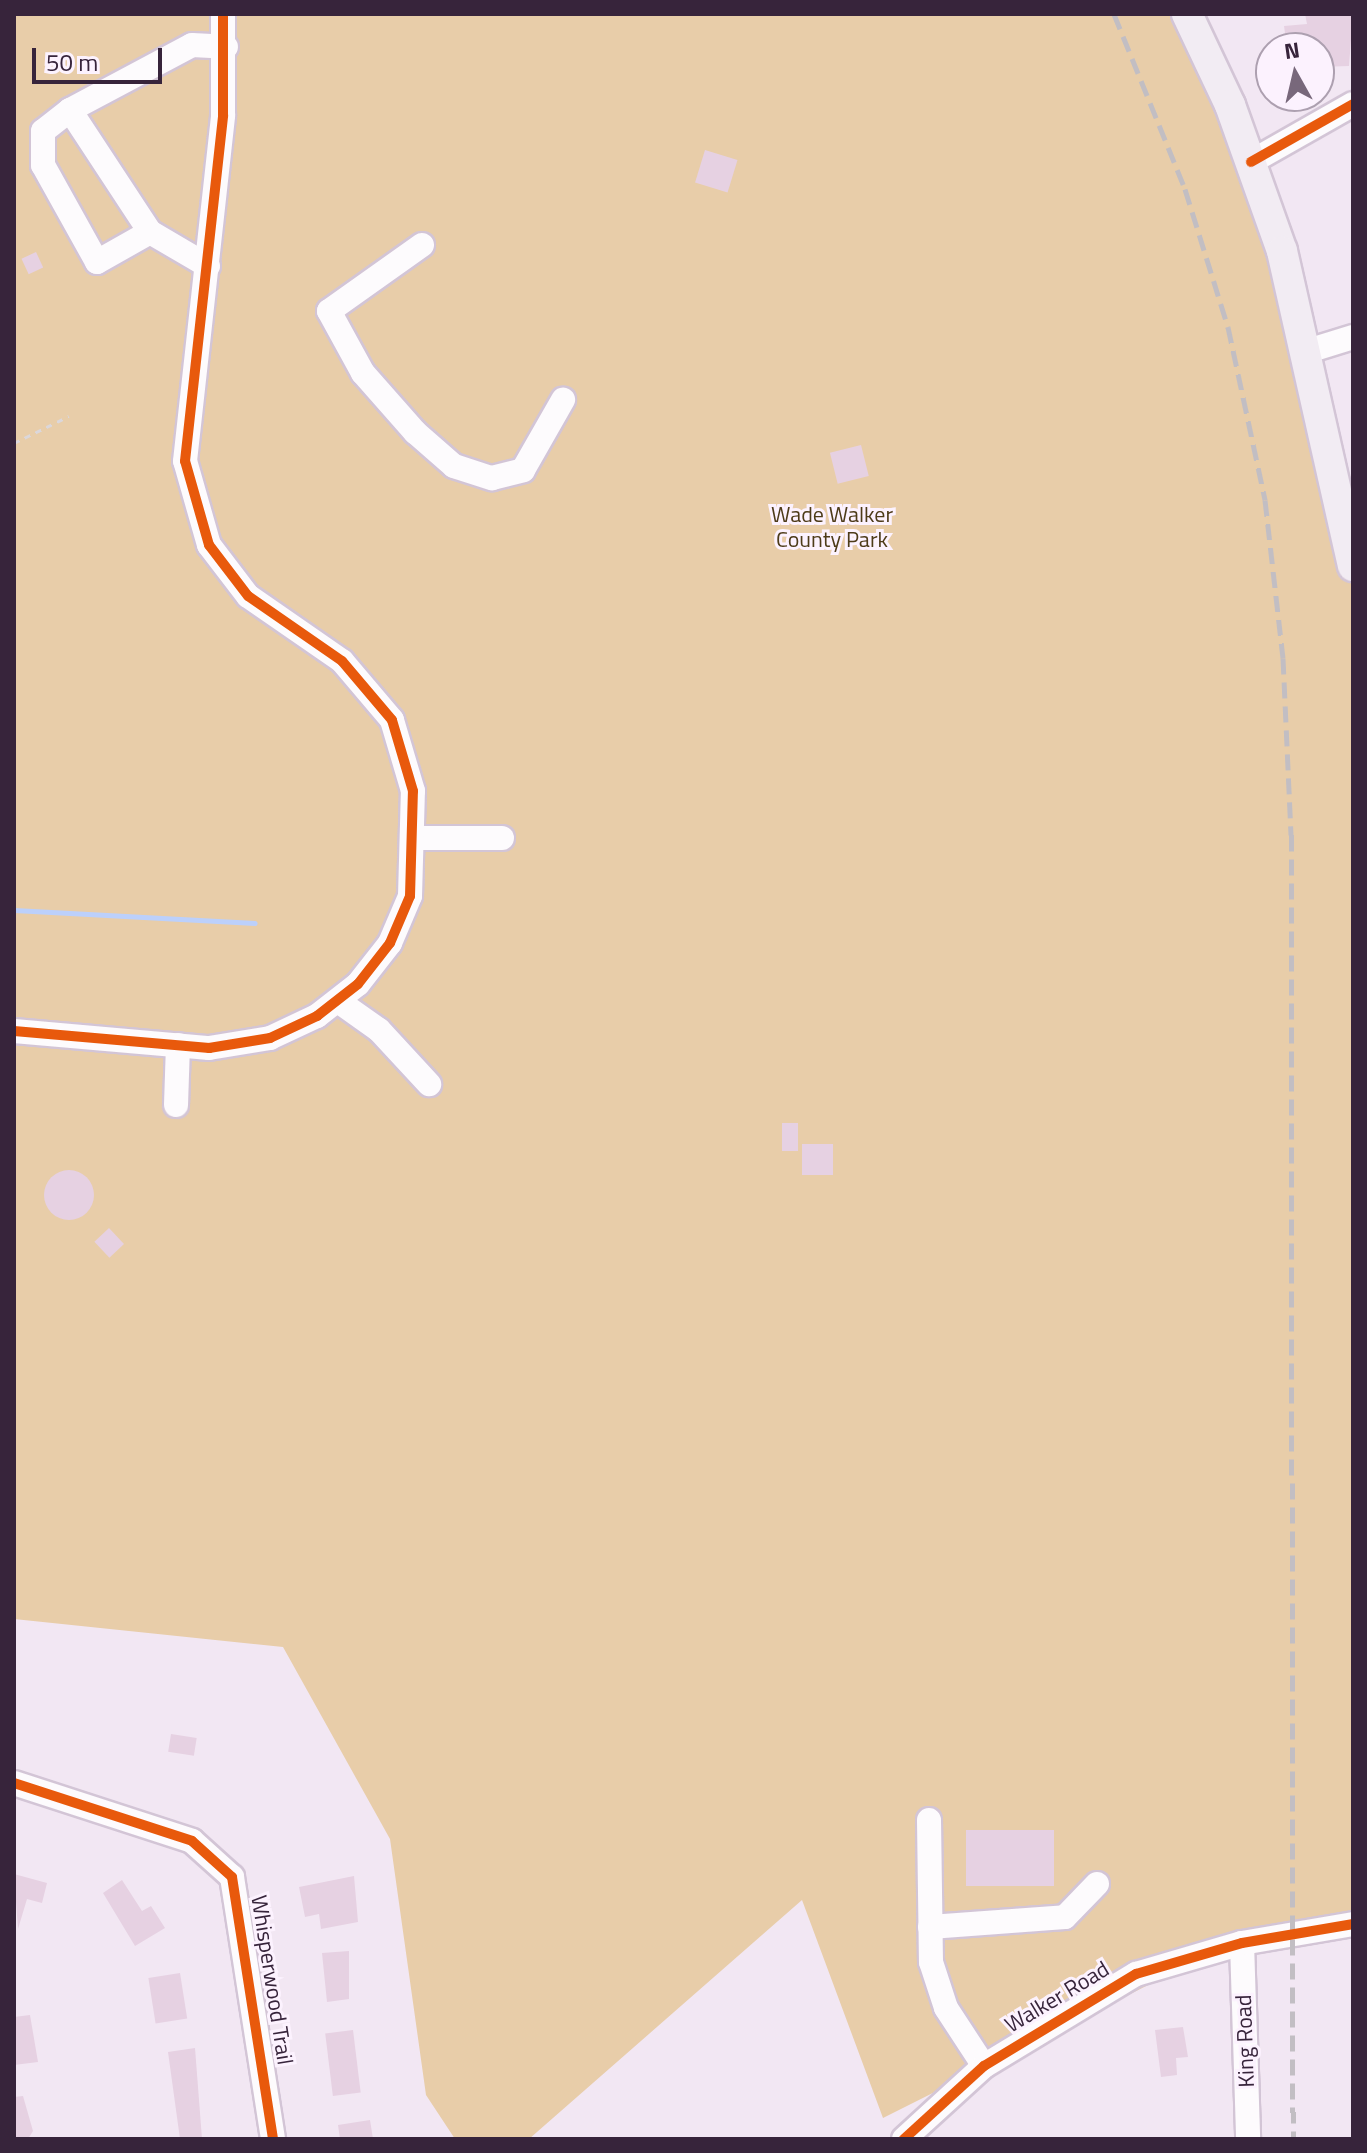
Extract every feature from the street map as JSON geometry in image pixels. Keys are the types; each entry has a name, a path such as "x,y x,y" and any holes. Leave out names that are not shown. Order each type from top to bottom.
{"main road":[{"path":"1187,14 1251,162 1308,351 1353,566"}],"street":[{"path":"14,1031 178,1045 270,1038 338,1001 375,965 402,920 415,838 410,767 378,698 342,661 248,596 209,545 185,461 208,266 226,47 223,14"},
{"path":"150,232 97,262 43,165 43,131 70,110 192,45 226,47"},
{"path":"1251,162 1353,104"},
{"path":"70,110 150,232 208,266"},
{"path":"422,245 329,311 363,373 454,466 492,478 523,470 539,451 563,400"},
{"path":"1308,351 1353,337"},
{"path":"415,838 502,838"},
{"path":"338,1001 379,1030 429,1084"},
{"path":"176,1105 178,1045"},
{"name":"Whisperwood Trail","path":"14,1783 192,1841 232,1877 273,2139"},
{"path":"929,1820 931,1962 946,2008 984,2066"},
{"path":"930,1927 1065,1917 1097,1884"},
{"name":"Walker Road","path":"904,2139 984,2066 1136,1974 1242,1943 1353,1924"},
{"name":"King Road","path":"1242,1943 1248,2139"}],"path":[{"path":"14,443 69,416"}],"green space":[{"name":"Wade Walker County Park","path":"14,14 1177,14 1282,206 1353,495 1353,1928 1216,1951 883,2118 802,1900 529,2139 455,2139 426,2095 390,1839 283,1647 14,1619"}],"building":[{"path":"1305,14 1353,14 1349,66 1335,66 1335,32 1285,32 1284,26 1307,24"},
{"path":"705,150 738,160 728,192 695,183"},
{"path":"36,252 43,267 29,274 21,259"},
{"path":"861,445 869,476 838,484 830,453"},
{"path":"782,1123 798,1123 798,1151 782,1151"},
{"path":"802,1144 833,1144 833,1175 802,1175"},
{"path":"69,1170 87,1177 94,1195 87,1213 69,1220 51,1213 44,1195 51,1177"},
{"path":"109,1228 124,1244 109,1258 94,1242"},
{"path":"171,1734 197,1738 194,1756 168,1752"},
{"path":"966,1830 1054,1830 1054,1886 966,1886"},
{"path":"14,1874 47,1883 42,1903 27,1899 18,1929"},
{"path":"354,1876 358,1922 321,1929 319,1914 305,1917 299,1887"},
{"path":"122,1880 142,1911 151,1906 165,1928 135,1946 103,1893"},
{"path":"349,1951 349,1999 327,2002 322,1953"},
{"path":"180,1973 187,2018 156,2023 148,1978"},
{"path":"30,2015 38,2062 14,2065 14,2017"},
{"path":"1183,2027 1188,2057 1176,2058 1177,2075 1161,2077 1155,2030"},
{"path":"353,2030 361,2093 333,2096 325,2033"},
{"path":"195,2048 202,2139 180,2139 168,2052"},
{"path":"23,2096 33,2131 28,2139 14,2139 14,2097"},
{"path":"370,2120 373,2139 340,2139 338,2125"}],"waterway":[{"path":"14,910 255,923"}],"railway":[{"path":"1114,14 1185,189 1228,327 1265,500 1283,658 1291,835 1293,2139"}],"cycle path":[{"path":"14,1031 209,1048 270,1038 317,1016 358,984 390,943 410,896 413,791 392,720 342,661 248,596 209,545 185,461 223,115 223,14"},
{"path":"1251,162 1353,104"},
{"path":"14,1783 192,1841 232,1877 273,2139"},
{"path":"904,2139 984,2066 1136,1974 1242,1943 1353,1924"}]}
